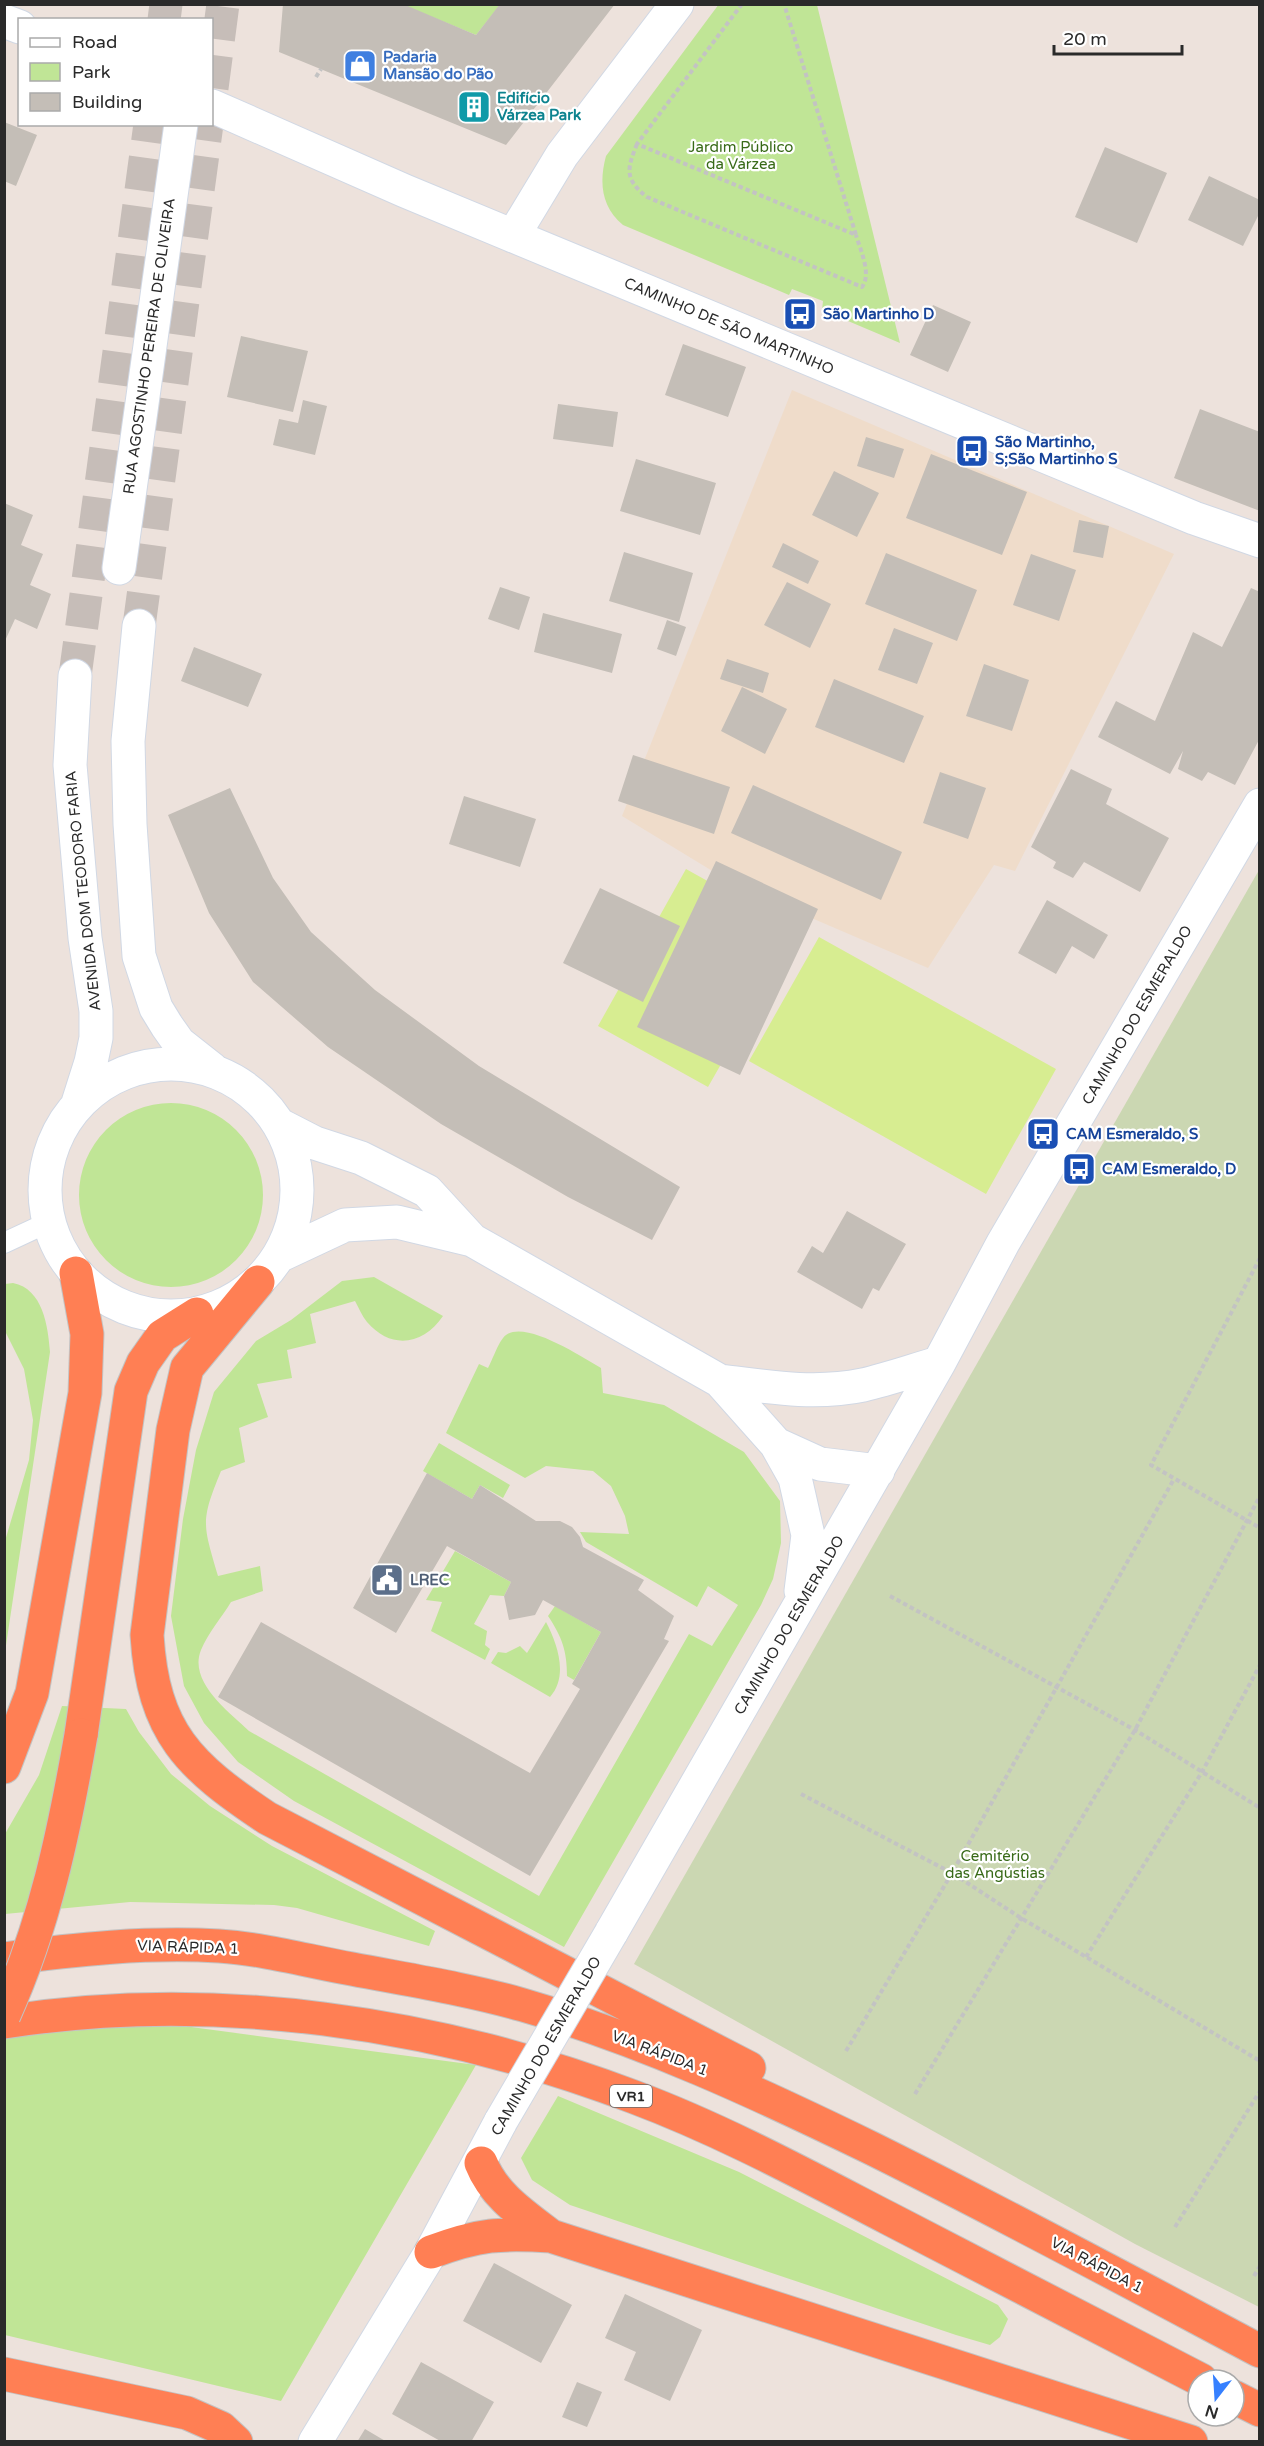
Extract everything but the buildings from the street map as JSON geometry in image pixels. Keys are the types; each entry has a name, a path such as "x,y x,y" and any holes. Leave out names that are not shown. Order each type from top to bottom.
{"highway":[{"path":"4,1767 20,1732 35,1683 85,1393 87,1334 76,1273"},
{"path":"258,1282 187,1368 173,1430 147,1635 149,1665 155,1694 167,1722 182,1747 201,1770 267,1818 784,2086 900,2163"},
{"path":"4,2015 23,1974 53,1880 81,1735 131,1391 143,1363 162,1336 197,1314"},
{"name":"VIA RÁPIDA 1","path":"4,1959 74,1949 127,1945 219,1946 260,1950 424,1982 522,2005 624,2038 712,2073 900,2163 1260,2350"},
{"name":"VR1","path":"4,2022 130,2009 211,2010 373,2027 453,2043 543,2067 633,2097 720,2133 1186,2372"},
{"path":"481,2163 487,2179 513,2207 551,2236"},
{"path":"431,2252 460,2241 501,2233 551,2236 1191,2442"},
{"path":"4,2374 186,2413 221,2428 236,2442"},
{"path":"1246,2403 1260,2410"}],"main road":[{"path":"513,236 562,155 677,4"},
{"name":"CAMINHO DE SÃO MARTINHO","path":"213,106 513,236 1194,518 1256,538"},
{"name":"RUA AGOSTINHO PEREIRA DE OLIVEIRA","path":"119,568 181,126"},
{"path":"139,626 128,741 130,824 139,957 156,1008 167,1026 179,1043 216,1072"},
{"name":"AVENIDA DOM TEODORO FARIA","path":"75,676 70,765 86,939 96,1011 96,1038 78,1103"},
{"name":"CAMINHO DO ESMERALDO","path":"315,2442 431,2252 481,2163 501,2121 878,1471 1003,1243 1260,805"},
{"path":"180,1064 216,1072 236,1081 253,1093 280,1125 289,1141 298,1180 295,1219 281,1255 258,1282 230,1302 197,1314 171,1317 127,1307 95,1291 76,1273 64,1257 49,1222 45,1191 48,1159 60,1130 78,1103 107,1080 142,1067 180,1064"},
{"path":"280,1125 315,1143 361,1158 427,1191 472,1240"},
{"path":"281,1255 345,1225 397,1222 472,1240 720,1381 776,1444 795,1478 808,1534 806,1570 796,1613"},
{"path":"720,1381 792,1390 824,1389 863,1385 939,1363"},
{"path":"776,1444 820,1464 878,1471"}],"lane":[{"path":"4,1243 49,1222"}],"path":[{"path":"742,4 638,144 628,167 633,186 647,197 862,287 865,283 865,266 784,4"},
{"path":"316,77 321,69"},
{"path":"638,144 856,234"},
{"path":"1260,1258 1151,1466 1260,1528"},
{"path":"846,2051 952,1873 1174,1479"},
{"path":"915,2094 1135,1730 1260,1496"},
{"path":"890,1596 1135,1730 1260,1808"},
{"path":"1086,1957 1202,1772 1260,1665"},
{"path":"801,1794 952,1873 1022,1918 1260,2061"},
{"path":"1175,2227 1260,2091"},
{"path":"1254,2276 1260,2266"}],"shaded area":[{"path":"792,390 1174,554 1015,871 994,865 928,968 737,886 622,816"}],"green space":[{"name":"Jardim Público da Várzea","path":"719,4 817,5 900,343 822,310 823,301 792,289 789,295 623,225 610,210 603,185 606,156"},
{"path":"403,5 500,5 476,35"},
{"path":"686,869 797,931 708,1087 598,1026"},
{"name":"Cemitério das Angústias","path":"1259,870 1259,2307 1135,2244 634,1964"},
{"path":"819,937 1056,1069 986,1194 749,1061"},
{"path":"171,1103 206,1110 236,1130 256,1160 263,1195 256,1230 236,1260 206,1280 171,1287 136,1280 106,1260 86,1230 79,1195 86,1160 106,1130 136,1110"},
{"path":"374,1277 443,1316 427,1333 417,1338 397,1340 377,1331 365,1320 355,1301 310,1314 316,1343 287,1350 292,1378 257,1384 268,1417 239,1428 245,1462 221,1471 210,1502 206,1523 209,1545 218,1576 260,1566 263,1591 231,1602 201,1650 200,1673 205,1685 213,1695 249,1731 539,1896 689,1634 712,1646 738,1605 708,1586 697,1607 586,1542 580,1532 629,1534 625,1516 611,1486 593,1471 546,1466 525,1478 446,1433 479,1364 488,1368 503,1337 515,1332 527,1332 554,1342 601,1368 603,1393 664,1405 744,1452 780,1501 781,1543 773,1579 761,1605 564,1947 294,1801 238,1762 204,1723 184,1686 171,1616 183,1519 196,1450 214,1392 256,1341 291,1320 342,1281"},
{"path":"13,1283 31,1293 42,1310 48,1331 50,1352 5,1652 5,1541 29,1460 33,1420 24,1369 5,1331 5,1284"},
{"path":"439,1443 510,1485 503,1498 480,1485 472,1499 423,1471"},
{"path":"455,1551 511,1582 504,1596 490,1595 474,1624 487,1631 485,1645 490,1649 485,1660 431,1631 442,1602 426,1600"},
{"path":"555,1606 601,1632 574,1680 567,1676 563,1644 548,1616"},
{"path":"546,1622 557,1649 560,1670 556,1689 550,1697 491,1663 498,1652 506,1653 520,1646 527,1653"},
{"path":"62,1706 126,1709 139,1732 171,1774 210,1806 272,1846 435,1931 429,1946 297,1908 274,1905 130,1902 5,1914 5,1834 39,1775"},
{"path":"131,2019 476,2065 281,2401 5,2335 5,2036"},
{"path":"558,2096 739,2172 998,2305 1008,2319 1000,2337 990,2345 956,2335 570,2205 532,2180 521,2158"}],"tunnel":[{"path":"164,18 166,4"},
{"path":"213,80 223,4"},
{"path":"75,676 150,126"},
{"path":"139,626 207,126"}],"place":[{"name":"Padaria Mansão do Pão","path":"360,66"},
{"name":"Edifício Várzea Park","path":"474,107"},
{"name":"São Martinho D","path":"800,314"},
{"name":"São Martinho, S;São Martinho S","path":"972,451"},
{"name":"CAM Esmeraldo, S","path":"1043,1134"},
{"name":"CAM Esmeraldo, D","path":"1079,1169"},
{"name":"LREC","path":"387,1580"}]}
